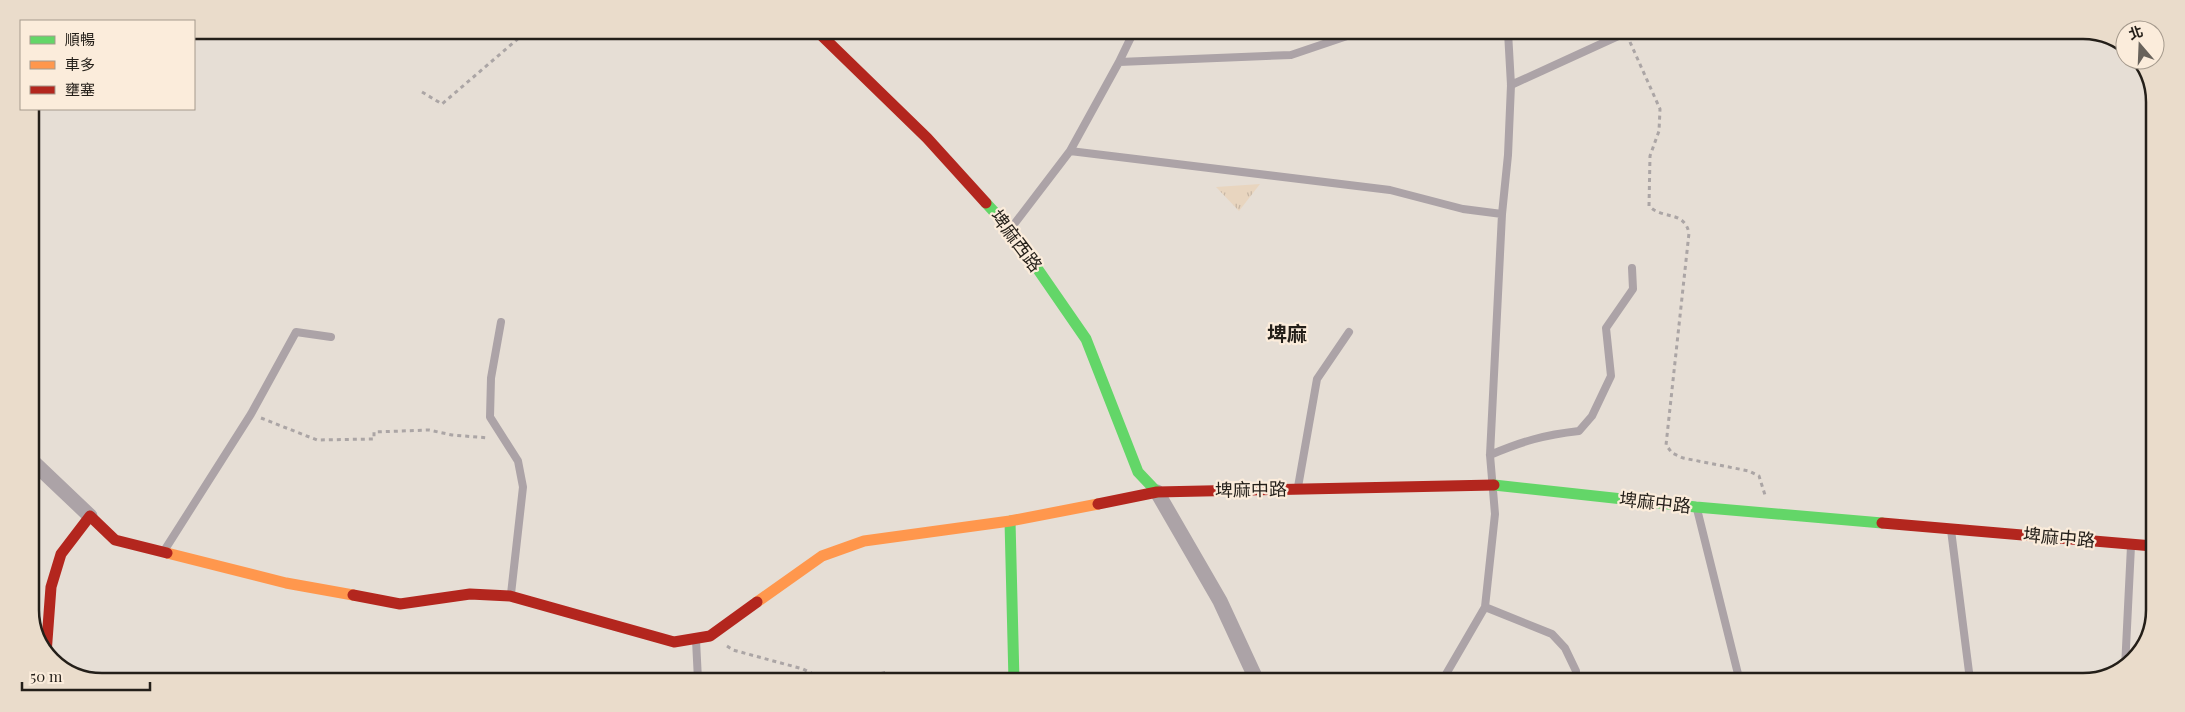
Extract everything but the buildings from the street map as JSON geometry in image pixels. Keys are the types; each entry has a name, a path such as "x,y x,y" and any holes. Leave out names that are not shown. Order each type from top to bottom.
{"street":[{"name":"埤麻西路","path":"824,39 927,138 1010,229 1086,339 1138,472 1157,492"},
{"path":"39,468 115,540 163,553 286,583 400,604 470,594 510,596 674,642 710,636"},
{"name":"埤麻中路","path":"710,636 822,556 864,541 1010,521 1157,492 1493,485 1768,514 2146,545"},
{"path":"1157,492 1220,601 1253,673"},
{"path":"47,642 51,587 61,554 90,516"},
{"path":"1010,521 1014,673"}],"lane":[{"path":"1010,229 1070,151 1130,39"},
{"path":"1119,62 1292,55 1339,39"},
{"path":"1447,673 1485,607 1494,514 1490,455 1502,214 1508,155 1511,85 1508,39"},
{"path":"1511,85 1611,39"},
{"path":"1070,151 1390,190 1463,209 1502,214"},
{"path":"1490,455 1520,442 1546,434 1580,431 1592,416 1611,376 1606,328 1633,289 1632,268"},
{"path":"501,322 491,378 490,417 502,439 518,461 523,486 510,596"},
{"path":"163,553 251,414 296,332 332,337"},
{"path":"1298,489 1317,379 1348,332"},
{"path":"1696,507 1738,673"},
{"path":"1950,528 1969,673"},
{"path":"2126,656 2131,544"},
{"path":"1485,607 1552,634 1565,648 1576,673"},
{"path":"696,638 698,673"}],"path":[{"path":"422,92 442,104 517,39"},
{"path":"1629,39 1660,109 1659,131 1650,156 1649,206 1654,211 1682,219 1687,224 1689,233 1666,445 1672,453 1683,458 1749,471 1759,476 1768,514"},
{"path":"251,414 317,440 374,439 374,432 429,430 452,435 502,439"},
{"path":"710,636 733,650 810,673"},
{"path":"883,673 888,672"}],"green space":[{"path":"1260,184 1239,211 1216,187"}],"traffic: fast":[{"path":"986,203 1010,229 1086,339 1138,472 1157,492"},
{"path":"1494,485 1696,507 1882,523"},
{"path":"1010,521 1014,673"}],"traffic: slow":[{"path":"757,602 822,556 864,541 1010,521 1098,504"},
{"path":"167,553 286,583 353,595"}],"traffic: jam":[{"path":"825,39 927,138 986,203"},
{"path":"1098,504 1157,492 1494,485"},
{"path":"47,642 51,587 61,554 90,516 115,540 167,553"},
{"path":"1882,523 2146,545"},
{"path":"353,595 400,604 470,594 510,596 674,642 710,636 757,602"}],"district":[{"name":"埤麻","path":"1287,334"}]}
